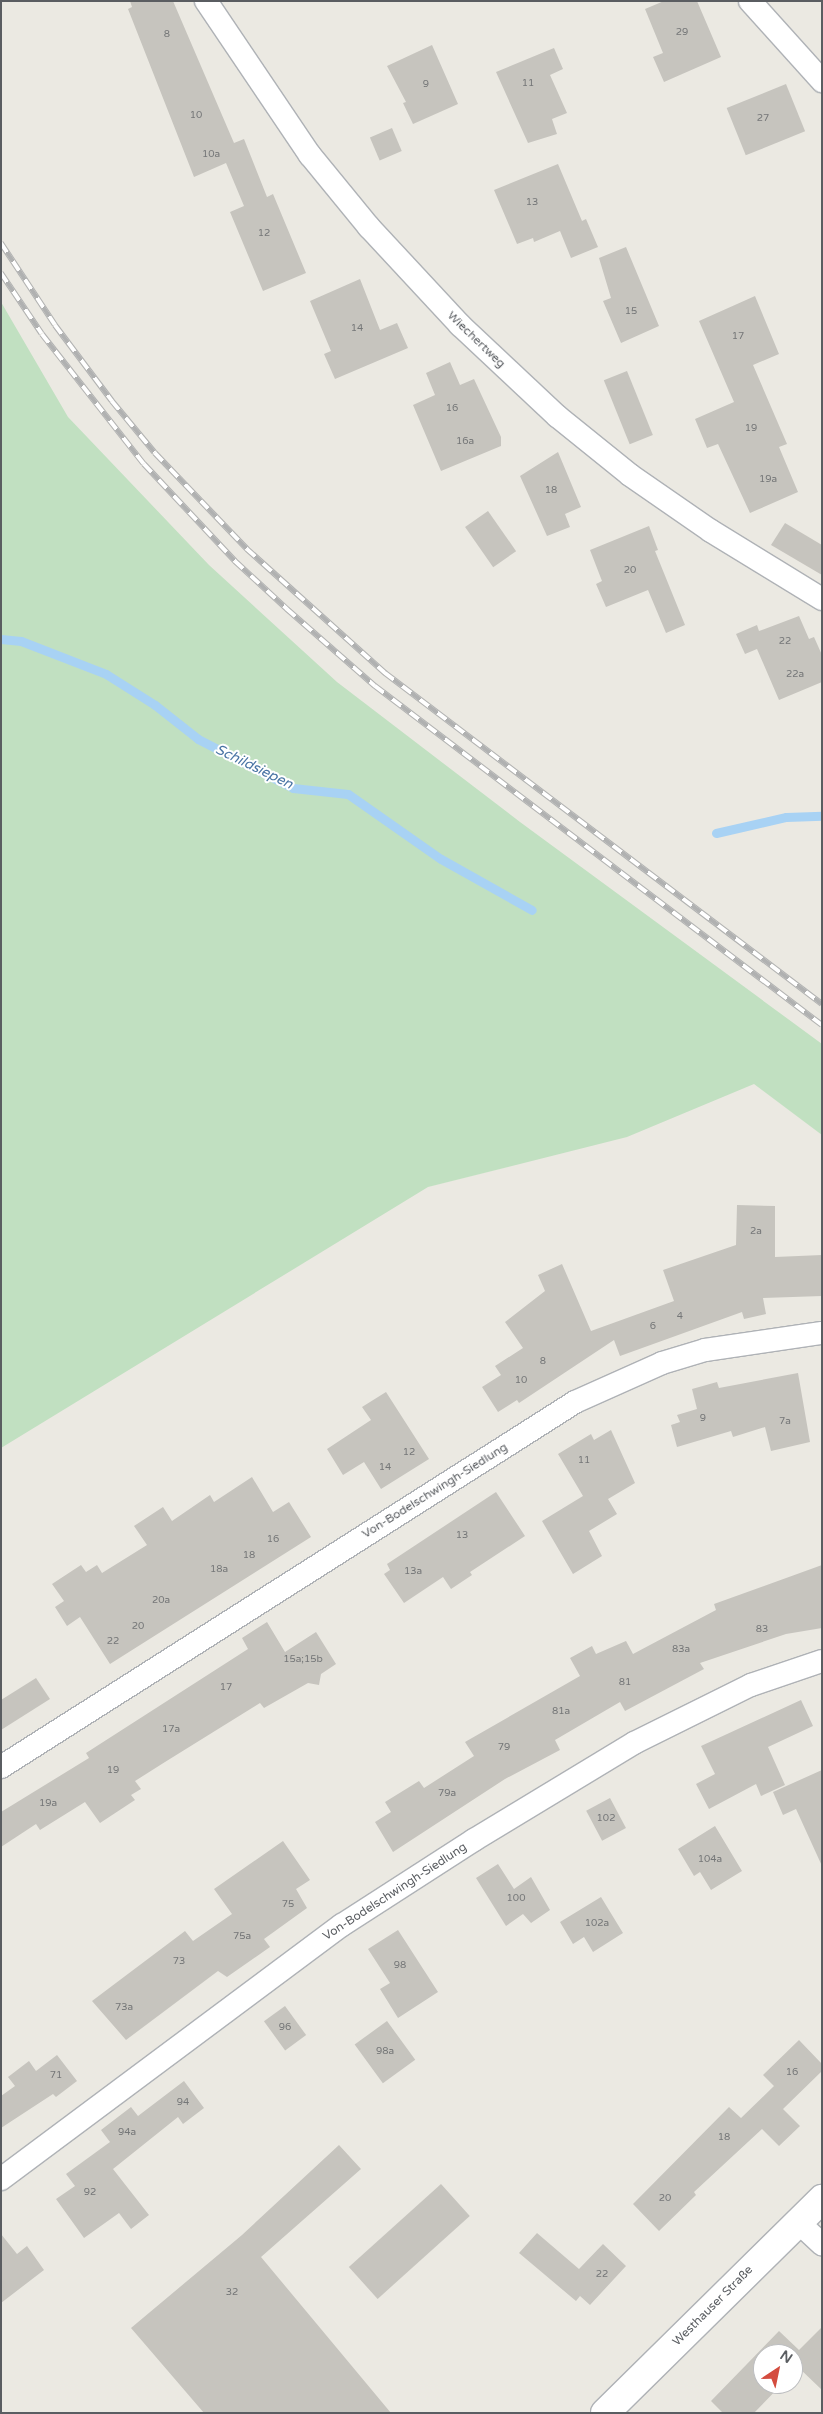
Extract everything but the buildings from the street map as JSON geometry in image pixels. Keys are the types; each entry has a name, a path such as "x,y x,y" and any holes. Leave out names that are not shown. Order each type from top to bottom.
{"main road":[{"name":"Westhauser Straße","path":"605,2413 822,2199"}],"street":[{"name":"Wiechertweg","path":"206,1 310,155 369,228 460,325 557,416 630,475 711,531 822,599"},
{"path":"750,1 822,81"},
{"name":"Von-Bodelschwingh-Siedlung","path":"1,1767 575,1402 662,1363 705,1350 822,1333"},
{"name":"Von-Bodelschwingh-Siedlung","path":"1,2178 342,1925 474,1840 642,1739 751,1685 822,1661"},
{"path":"798,2222 822,2244"}],"green space":[{"path":"1,302 68,417 209,565 337,682 520,822 822,1044 822,1135 754,1084 627,1137 428,1187 1,1448"}],"waterway":[{"name":"Schildsiepen","path":"1,639 21,641 106,674 155,705 198,739 293,788 348,794 441,859 532,910"},
{"name":"Schildsiepen","path":"716,833 786,817 822,816"}],"railway":[{"path":"1,243 55,325 112,401 155,453 247,549 385,673 822,1004"},
{"path":"1,273 42,334 144,464 235,561 287,609 375,686 822,1025"}]}
